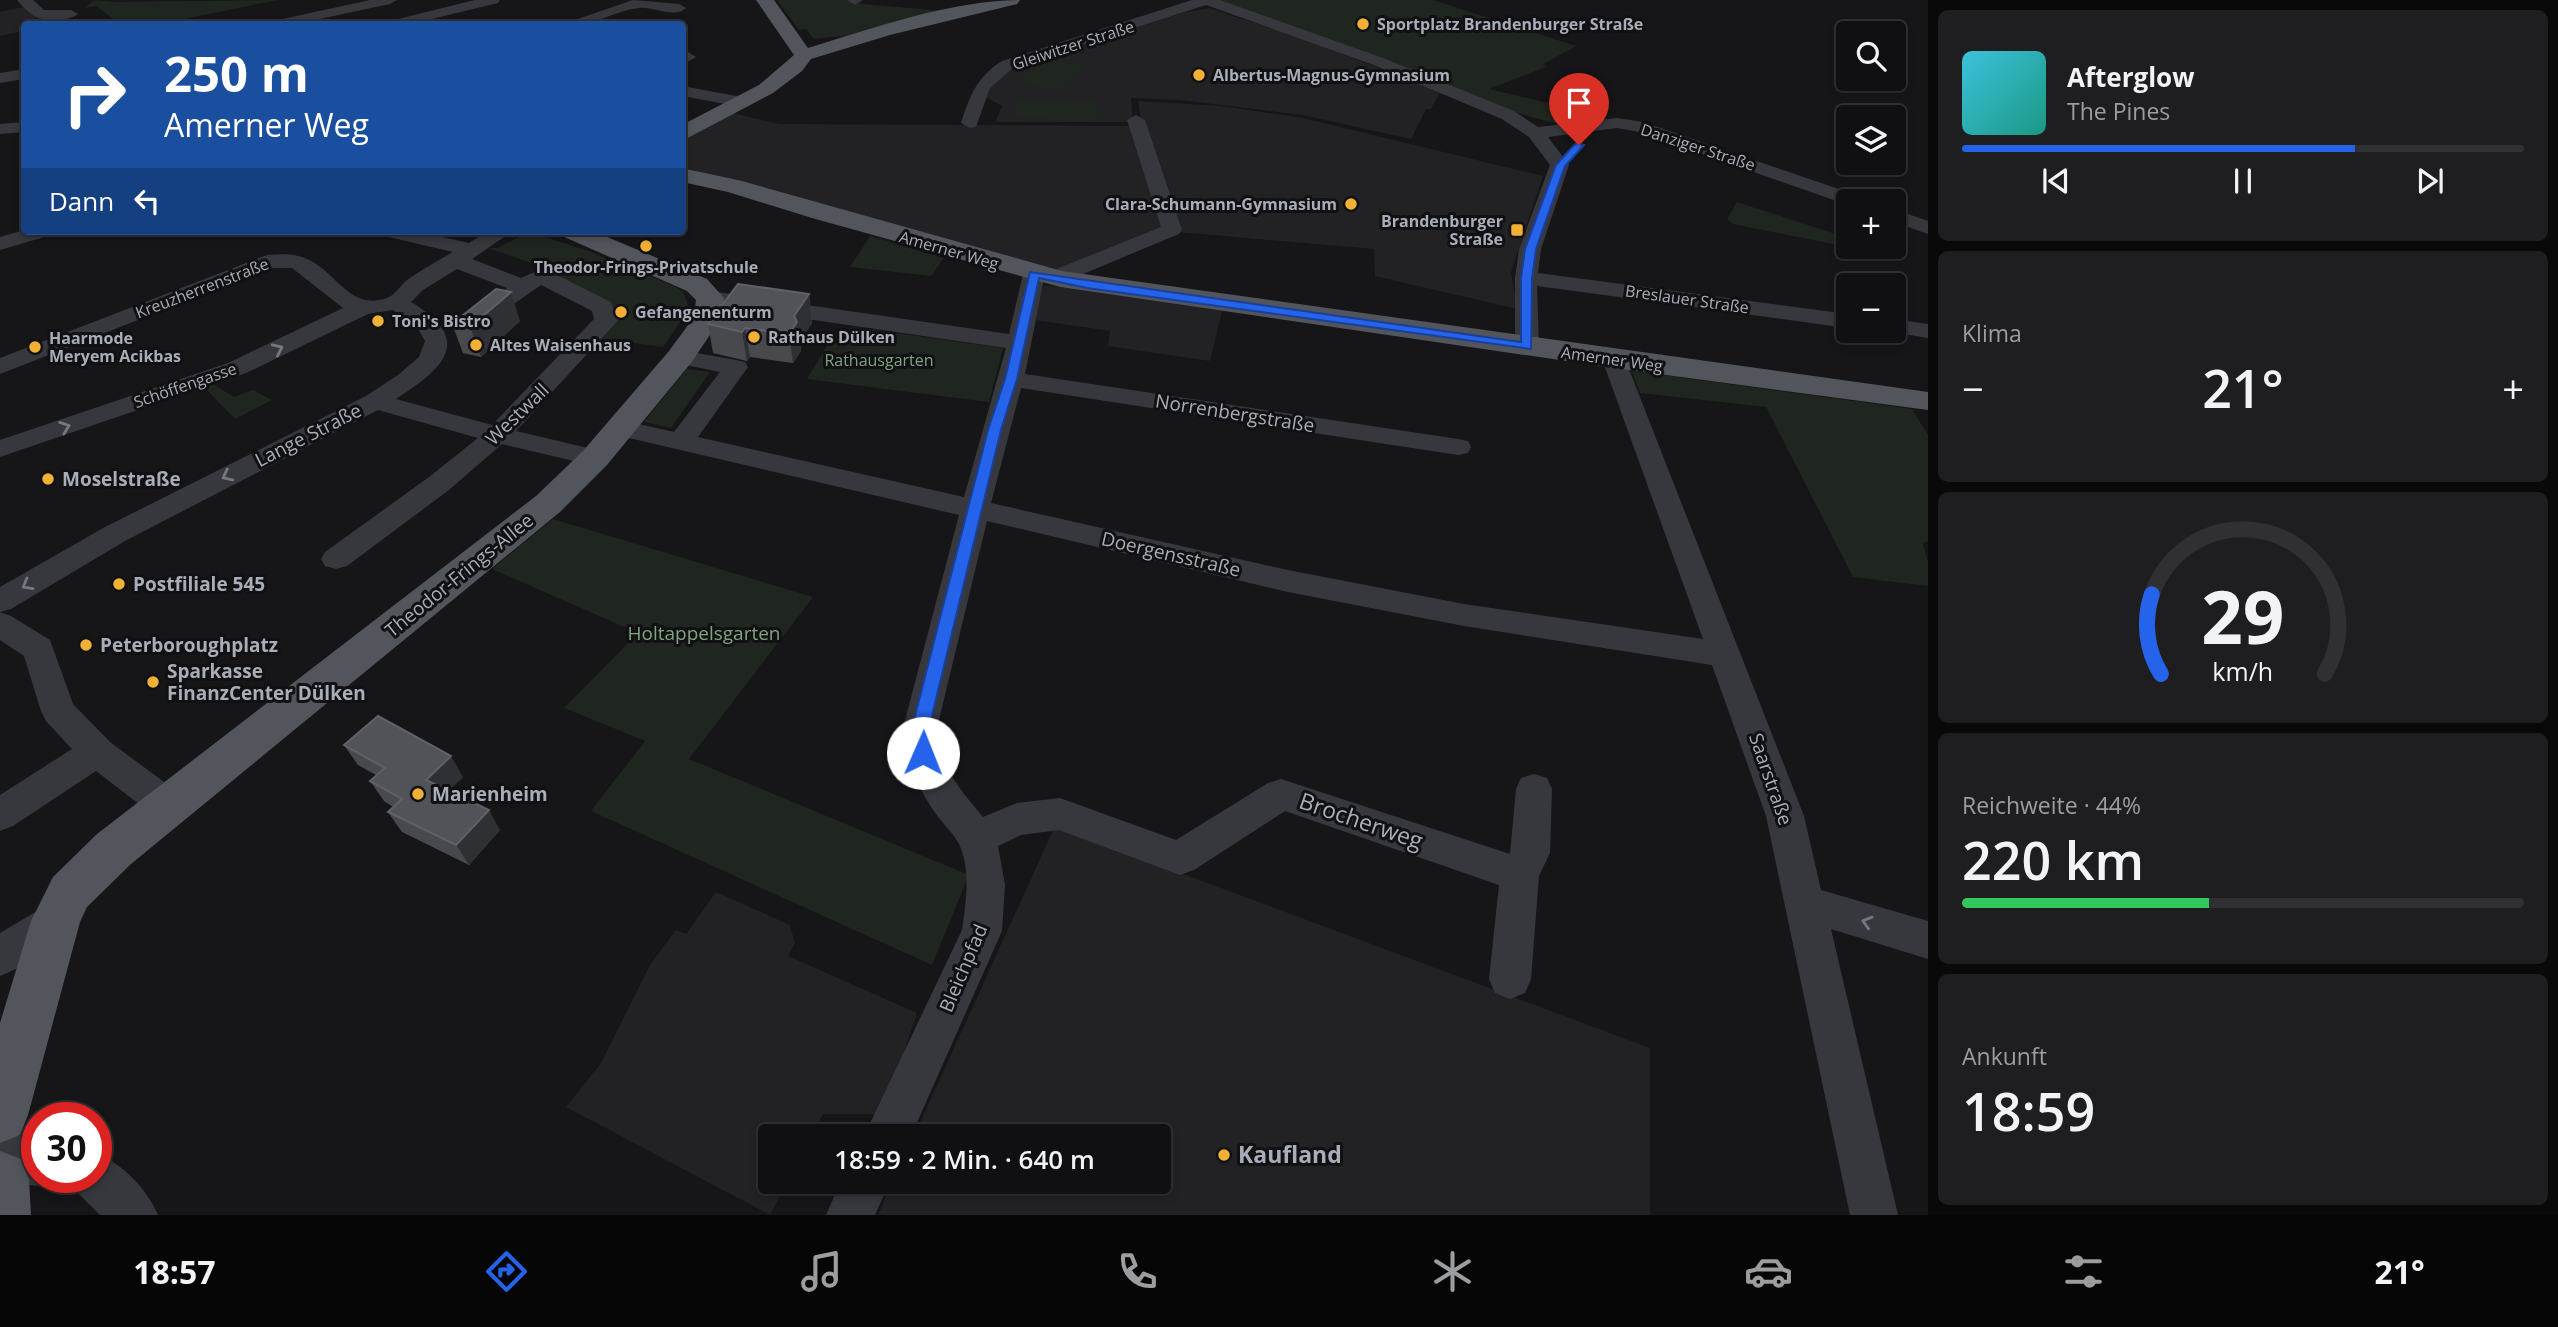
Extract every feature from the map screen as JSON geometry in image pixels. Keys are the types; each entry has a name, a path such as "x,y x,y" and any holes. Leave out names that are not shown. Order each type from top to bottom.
{"main road":[{"path":"765,0 804,54"},
{"path":"686,132 742,102 799,64 804,54 1011,0"},
{"name":"Amerner Weg","path":"686,176 734,186 1047,277 1614,359 1928,401"},
{"path":"581,235 696,285 710,298"},
{"name":"Theodor-Frings-Allee","path":"0,1115 56,921 70,892 114,849 548,504 595,458 680,357 708,317 710,298"},
{"path":"0,1181 1,1215"}],"street":[{"path":"24,0 40,14 70,19 72,9 83,0"},
{"path":"303,5 325,20 390,0"},
{"path":"407,21 493,0"},
{"path":"1207,0 1377,61 1508,115 1570,155"},
{"name":"Gleiwitzer Straße","path":"971,123 981,86 987,77 1008,64 1207,0"},
{"path":"586,21 638,4 679,8"},
{"path":"0,78 21,74"},
{"path":"686,92 742,102"},
{"path":"1047,277 1062,275 1172,230 1136,120"},
{"name":"Danziger Straße","path":"1535,133 1617,123 1643,127 1836,194"},
{"path":"1527,346 1527,278 1530,249 1570,155 1598,126"},
{"path":"0,130 21,128"},
{"path":"1906,220 1928,228"},
{"path":"0,244 30,235"},
{"path":"400,235 463,255 523,286 488,314"},
{"path":"364,307 397,303 415,285 496,235"},
{"name":"Kreuzherrenstraße","path":"0,367 254,267 284,258 301,261 346,301 364,307"},
{"name":"Westwall","path":"336,559 429,492 497,435 543,391 606,320 603,307 541,276 523,286"},
{"name":"Bleichpfad","path":"893,1124 982,931 987,904 986,875 976,838 933,782 923,753 921,724 1019,343 1047,277"},
{"name":"Breslauer Straße","path":"1527,278 1836,319"},
{"path":"710,298 1019,343"},
{"path":"397,303 420,317 435,332 433,359"},
{"name":"Schöffengasse","path":"0,449 237,368 364,307"},
{"path":"1906,328 1928,331"},
{"name":"Lange Straße","path":"0,601 116,534 375,401 461,338"},
{"path":"680,357 736,367 680,443"},
{"name":"Saarstraße","path":"1614,359 1785,816 1807,904 1874,1215"},
{"name":"Norrenbergstraße","path":"1011,379 1458,447"},
{"path":"375,401 497,435 595,458"},
{"name":"Doergensstraße","path":"621,428 1288,581 1439,610 1726,654"},
{"path":"0,624 38,649 58,711 97,752 170,807"},
{"path":"0,815 97,752"},
{"path":"1510,979 1520,875 1531,853 1534,789"},
{"name":"Brocherweg","path":"976,838 1017,819 1060,814 1180,859 1281,794 1520,875"},
{"path":"1807,904 1928,940"},
{"path":"0,956 56,921"},
{"path":"0,1157 21,1160"},
{"path":"112,1193 134,1215"},
{"path":"850,1215 860,1194"}],"shaded area":[{"path":"24,7 37,19 51,21 21,21 21,32 0,36 0,12"},
{"name":"Albertus-Magnus-Gymnasium","path":"1209,8 1304,39 1440,92 1431,109 1426,109 1411,139 1303,115 1181,100 1131,98 1133,122 995,122 1002,106 984,96 989,86 1014,66 1186,12"},
{"name":"Clara-Schumann-Gymnasium","path":"1138,101 1222,106 1303,118 1543,176 1511,272 1517,309 1375,276 1374,249 1178,232 1141,122"},
{"path":"733,113 779,124 1132,126 1165,229 1067,269 1046,271 686,168 686,139"},
{"path":"1045,285 1222,311 1210,361 1108,346 1110,331 1035,320"},
{"path":"1055,826 1650,1048 1650,1215 878,1215 887,1194 1171,1194 1171,1124 919,1124"},
{"path":"716,892 790,925 795,943 788,956 917,1013 899,1067 875,1114 823,1114 818,1124 758,1124 758,1194 781,1194 770,1215 566,1107 601,1063 650,965 676,930 686,934"}],"green space":[{"path":"94,0 278,0 174,21 116,21 96,6 85,8"},
{"path":"777,0 856,0 862,4 943,11 859,34 814,39 806,29 799,30"},
{"path":"1215,0 1433,0 1576,46 1543,64 1546,67 1489,89 1565,107 1564,109 1596,118 1567,124 1518,113"},
{"path":"1048,59 1086,67 1056,90 1016,82"},
{"path":"1015,99 1097,101 1098,120 1014,117"},
{"path":"1737,202 1836,234 1836,245 1733,224 1727,219"},
{"path":"522,235 538,235 586,250 676,287 684,293 689,309 663,347 596,338 614,316 543,275 551,270 489,248 498,248"},
{"path":"870,236 944,258 931,276 850,267"},
{"name":"Rathausgarten","path":"853,327 1003,348 989,402 807,379 830,341 844,343"},
{"path":"687,369 710,372 671,428 644,422"},
{"path":"1632,371 1912,409 1928,435 1928,541 1923,544 1928,562 1928,586 1853,577 1766,407 1640,393"},
{"path":"201,384 213,384 234,397 253,390 272,400 235,419"},
{"name":"Holtappelsgarten","path":"553,519 813,597 689,759 969,875 932,965 591,811 645,741 564,708 638,633 492,569"}],"building":[{"path":"738,284 809,294 794,316 797,322 789,334 745,328 742,332 708,324"},
{"path":"496,289 511,292 470,327 452,324"},
{"name":"Marienheim","path":"378,716 451,756 426,780 489,810 456,845 388,812 402,799 370,781 385,768 344,745"}],"place":[{"name":"Sportplatz Brandenburger Straße","path":"1363,24"},
{"name":"Albertus-Magnus-Gymnasium","path":"1199,75"},
{"name":"Clara-Schumann-Gymnasium","path":"1351,204"},
{"name":"Brandenburger Straße","path":"1517,230"},
{"name":"Theodor-Frings-Privatschule","path":"646,246"},
{"name":"Gefangenenturm","path":"621,312"},
{"name":"Toni's Bistro","path":"378,321"},
{"name":"Rathaus Dülken","path":"754,337"},
{"name":"Altes Waisenhaus","path":"476,345"},
{"name":"Haarmode Meryem Acikbas","path":"35,347"},
{"name":"Moselstraße","path":"48,479"},
{"name":"Postfiliale 545","path":"119,584"},
{"name":"Peterboroughplatz","path":"86,645"},
{"name":"Sparkasse FinanzCenter Dülken","path":"153,682"},
{"name":"Marienheim","path":"418,794"},
{"name":"Kaufland","path":"1224,1155"}],"route":[{"path":"923,753 921,724 995,430 1011,379 1034,274 1087,284 1527,346 1527,278 1530,249 1560,165 1579,145"}]}
